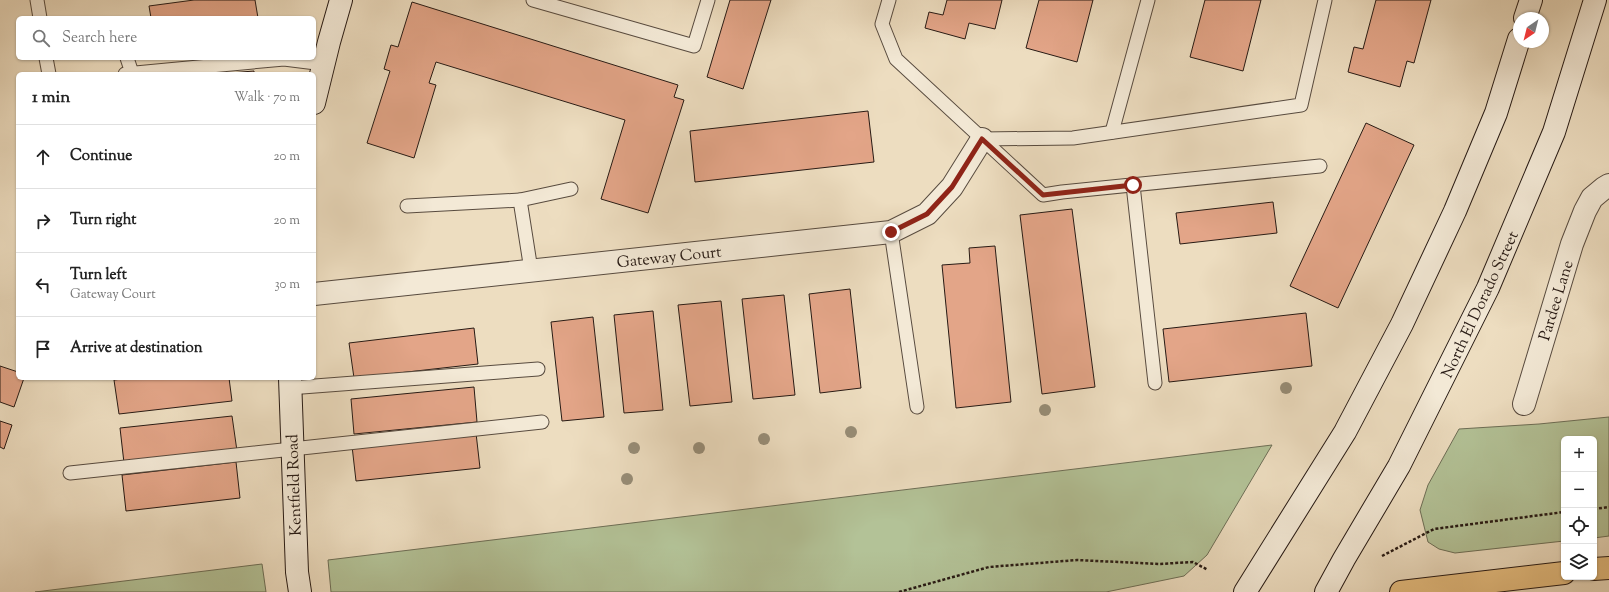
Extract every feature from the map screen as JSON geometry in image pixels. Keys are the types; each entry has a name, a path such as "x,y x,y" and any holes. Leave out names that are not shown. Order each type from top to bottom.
{"main road":[{"path":"316,94 341,0"},
{"path":"1527,12 1531,0"},
{"name":"North El Dorado Street","path":"1326,592 1399,466 1488,288 1554,132 1595,0"},
{"path":"1245,592 1345,432 1402,324 1454,211 1496,113 1516,48"},
{"name":"Gateway Court","path":"316,294 891,232 927,214 952,187 982,139"},
{"name":"Pardee Lane","path":"1524,404 1572,244 1585,211 1592,198 1609,185"},
{"name":"Kentfield Road","path":"290,383 297,572 300,592"},
{"path":"1597,569 1609,568"},
{"path":"1401,592 1561,573"}],"lane":[{"path":"37,0 40,16"},
{"path":"533,0 694,46 708,0"},
{"path":"889,0 882,24 896,59 1043,195 1320,166"},
{"path":"1112,132 1148,0"},
{"path":"982,139 1073,138 1301,105 1325,0"},
{"path":"46,60 49,72"},
{"path":"127,60 129,72"},
{"path":"150,72 274,60"},
{"path":"292,60 324,64"},
{"path":"1133,185 1155,383"},
{"path":"407,206 520,200 571,189"},
{"path":"520,200 531,270"},
{"path":"891,232 917,407"},
{"path":"290,383 538,369"},
{"path":"70,473 542,422"}],"path":[{"path":"1597,509 1609,507"},
{"path":"1382,556 1434,529 1561,512"},
{"path":"900,592 989,567 1077,560 1159,564 1193,562 1208,570"}],"green space":[{"path":"1609,417 1609,536 1597,538 1597,436 1561,436 1561,541 1455,553 1439,549 1428,542 1420,510 1428,485 1459,429 1539,424"},
{"path":"1272,445 1207,555 1184,576 1106,592 331,592 328,560"},
{"path":"262,564 266,592 35,592"}],"building":[{"path":"194,0 255,0 258,16 151,16 149,6"},
{"path":"730,0 771,0 743,89 707,77"},
{"path":"947,0 1002,0 995,29 969,23 965,39 925,28 929,12 943,15"},
{"path":"1039,0 1093,0 1077,62 1026,48"},
{"path":"1205,0 1261,0 1243,71 1190,57"},
{"path":"1376,0 1431,0 1414,63 1407,61 1400,87 1348,72 1354,47 1363,49"},
{"path":"412,2 678,85 674,97 684,100 648,213 601,199 625,120 436,62 429,83 436,85 414,158 367,143 390,71 384,69 391,45 398,47"},
{"path":"868,111 874,162 695,182 690,131"},
{"path":"1366,123 1414,145 1338,308 1290,286"},
{"path":"1273,202 1277,233 1180,244 1176,213"},
{"path":"1072,209 1095,387 1042,394 1020,215"},
{"path":"995,246 1011,402 956,408 942,265 970,263 969,248"},
{"path":"850,289 861,388 820,393 809,294"},
{"path":"784,295 795,395 753,399 742,299"},
{"path":"721,301 732,402 690,406 678,305"},
{"path":"653,311 663,410 624,413 614,315"},
{"path":"1306,313 1312,366 1169,382 1163,329"},
{"path":"593,317 604,417 562,421 551,322"},
{"path":"474,328 478,364 354,378 349,343"},
{"path":"0,366 16,371 16,380 23,380 14,407 0,402"},
{"path":"114,380 229,380 232,401 119,414"},
{"path":"474,387 477,422 354,434 351,399"},
{"path":"232,416 237,451 124,463 120,428"},
{"path":"0,421 12,425 4,449 0,447"},
{"path":"476,433 480,468 356,481 352,446"},
{"path":"236,462 240,498 126,511 122,475"}],"route":[{"path":"891,232 927,214 952,187 982,139 1043,195 1133,185"}]}
